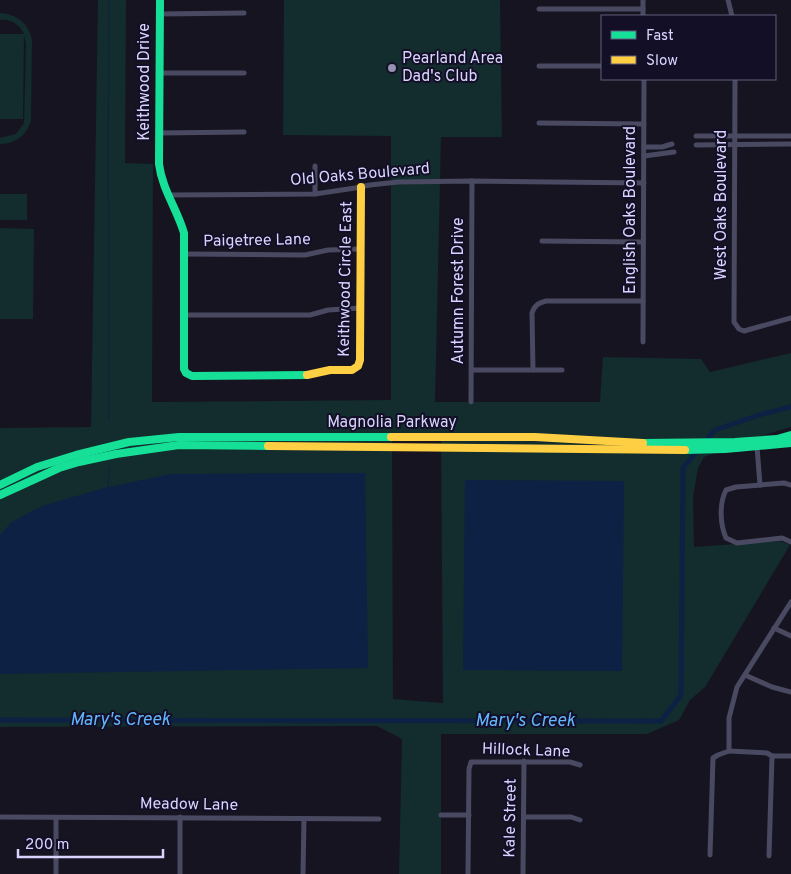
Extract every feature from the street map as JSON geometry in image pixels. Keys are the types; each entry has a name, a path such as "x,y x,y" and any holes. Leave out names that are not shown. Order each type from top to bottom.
{"street":[{"name":"Keithwood Drive","path":"160,0 158,164 161,180 182,224 185,372"},
{"path":"643,0 643,15"},
{"path":"728,0 732,15"},
{"path":"539,9 643,10"},
{"path":"159,14 244,13"},
{"path":"539,66 601,66"},
{"path":"159,73 244,73"},
{"name":"English Oaks Boulevard","path":"643,342 644,80"},
{"name":"West Oaks Boulevard","path":"735,80 734,322 739,329 747,331 791,318"},
{"path":"539,123 644,124"},
{"path":"159,133 244,132"},
{"path":"696,136 791,136"},
{"path":"644,147 662,147 672,144"},
{"path":"696,145 791,144"},
{"path":"644,156 674,152"},
{"path":"315,166 315,194"},
{"name":"Autumn Forest Drive","path":"471,402 472,181"},
{"name":"Old Oaks Boulevard","path":"168,195 315,194 385,182 644,183"},
{"name":"Keithwood Circle East","path":"185,372 192,376 305,374 355,369 358,366 360,360 361,186"},
{"path":"542,241 643,242"},
{"name":"Paigetree Lane","path":"184,254 305,255 328,250 361,250"},
{"path":"533,370 532,313 534,307 539,302 546,300 643,301"},
{"path":"184,315 310,315 328,310 360,308"},
{"path":"472,370 562,370"},
{"name":"Magnolia Parkway","path":"724,446 776,439 791,435"},
{"path":"381,437 381,447"},
{"path":"472,437 472,448"},
{"name":"Magnolia Parkway","path":"0,495 65,463 129,442 472,437 535,438 665,446"},
{"name":"Magnolia Parkway","path":"170,442 179,444 472,448 757,447 791,443"},
{"path":"757,447 760,485"},
{"name":"Magnolia Parkway","path":"0,485 37,467 65,463"},
{"path":"791,485 784,483 736,487 726,490 722,498 722,530 726,538 737,543 782,538 791,542"},
{"path":"729,751 729,718 737,687 791,602"},
{"path":"774,628 791,636"},
{"path":"745,675 772,687 791,692"},
{"path":"710,855 713,758 729,751 767,753 772,756 791,756"},
{"path":"769,856 772,756"},
{"name":"Hillock Lane","path":"469,815 469,769 471,762 570,762 580,765"},
{"name":"Kale Street","path":"523,874 524,762"},
{"path":"441,815 469,815 468,874"},
{"name":"Meadow Lane","path":"0,817 379,819"},
{"path":"180,817 180,874"},
{"path":"524,817 571,817 580,820"},
{"path":"56,818 56,874"},
{"path":"303,874 304,819"}],"green space":[{"path":"98,0 126,0 125,163 153,164 152,402 391,400 391,136 283,135 284,0 500,0 502,137 441,137 435,402 600,402 603,357 701,359 710,372 791,353 791,427 704,457 698,468 693,497 694,547 780,541 790,545 705,687 690,700 679,720 647,734 441,734 441,874 399,874 402,739 377,726 0,727 0,428 91,427","holes":["392,434 441,434 443,703 393,699"]},
{"path":"0,13 12,15 21,21 28,29 32,40 31,121 20,138 6,144 0,144 0,138 16,134 24,123 26,44 24,35 23,119 0,119 0,34 24,34 20,27 14,23 8,20 0,20"},
{"path":"0,194 27,194 27,220 0,220"},
{"path":"0,228 34,229 33,319 0,319"}],"water":[{"path":"365,473 368,668 0,674 0,535 12,522 42,506 104,488 171,474"},
{"path":"465,480 624,481 622,671 463,670"}],"waterway":[{"path":"109,0 109,419"},
{"name":"Mary's Creek","path":"704,443 715,430 762,414 791,407"},
{"name":"Mary's Creek","path":"0,720 661,721 681,695 683,468 698,450"},
{"path":"108,487 109,467"}],"traffic: fast":[{"path":"160,0 159,164 163,182 184,233 184,369 186,373 192,376 307,375"},
{"path":"643,443 735,442 777,439 791,435"},
{"path":"0,485 37,467 129,442 179,437 391,437"},
{"path":"685,450 725,449 791,443"},
{"path":"0,495 59,468 116,454 179,445 268,446"}],"traffic: slow":[{"path":"307,375 330,370 352,370 358,366 360,360 361,187"},
{"path":"391,437 535,437 643,443"},
{"path":"268,446 685,450"}],"place":[{"name":"Pearland Area Dad's Club","path":"392,68"}]}
